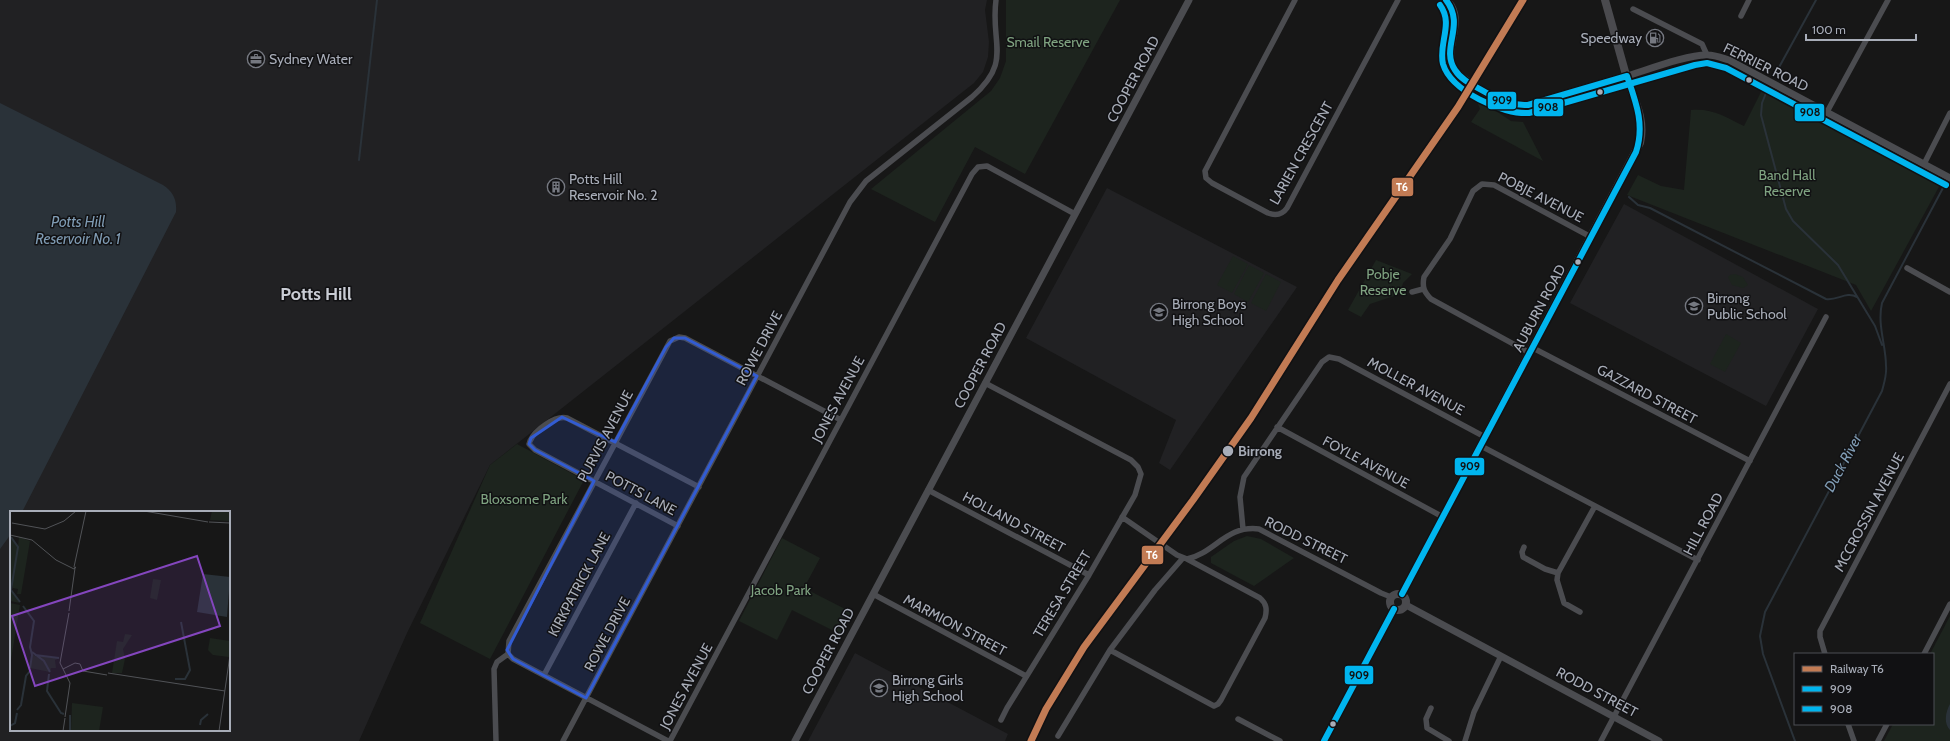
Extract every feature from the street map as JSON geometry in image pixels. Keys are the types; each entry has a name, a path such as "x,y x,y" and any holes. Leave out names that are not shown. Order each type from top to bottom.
{"main road":[{"name":"FERRIER ROAD","path":"1446,0 1452,8 1455,21 1451,52 1453,66 1461,76 1504,103 1521,106 1627,76"},
{"name":"AUBURN ROAD","path":"1402,594 1636,152 1641,139 1642,127 1640,116 1605,0"},
{"path":"1395,594 1402,594 1407,600 1406,605 1400,610 1394,609 1390,602 1391,597 1395,594"},
{"path":"1324,741 1394,609"}],"street":[{"name":"ROWE DRIVE","path":"563,741 857,191 866,181 972,97 988,81 995,66 998,52 995,16 996,0"},
{"name":"COOPER ROAD","path":"795,741 1188,0"},
{"name":"LARIEN CRESCENT","path":"1295,0 1205,171 1206,178 1212,183 1268,213 1277,215 1284,212 1287,208 1398,0"},
{"path":"1741,16 1750,0"},
{"path":"1827,112 1888,0"},
{"path":"1633,9 1702,44 1707,55"},
{"name":"FERRIER ROAD","path":"1627,76 1693,57 1707,55 1729,60 1950,178"},
{"path":"1924,164 1950,113"},
{"name":"JONES AVENUE","path":"669,741 972,174 978,167 987,166 1075,214"},
{"name":"POBJE AVENUE","path":"1423,289 1422,284 1424,277 1450,239 1473,191 1482,184 1494,185 1591,237"},
{"path":"1907,268 1950,292"},
{"path":"1412,292 1423,289 1431,299 1531,350"},
{"name":"HILL ROAD","path":"1601,741 1826,317"},
{"name":"PURVIS AVENUE","path":"508,654 507,650 509,641 666,347 674,338 685,338 757,376"},
{"name":"GAZZARD STREET","path":"1531,350 1750,461"},
{"name":"MOLLER AVENUE","path":"1277,427 1324,360 1329,357 1336,357 1486,437"},
{"path":"757,376 841,420"},
{"name":"TERESA STREET","path":"985,383 1131,460 1138,467 1140,479 1135,495 1001,720"},
{"name":"MCCROSSIN AVENUE","path":"1825,653 1820,637 1820,630 1950,384"},
{"name":"POTTS LANE","path":"615,442 567,418 556,418 531,438 529,444 531,447 678,526"},
{"path":"1244,529 1241,487 1249,469 1277,427"},
{"name":"FOYLE AVENUE","path":"1277,427 1443,517"},
{"path":"615,442 699,487"},
{"path":"1481,446 1698,560"},
{"name":"HOLLAND STREET","path":"928,490 1088,576"},
{"name":"KIRKPATRICK LANE","path":"544,675 636,504"},
{"path":"1580,612 1564,603 1557,580 1558,573 1595,506"},
{"path":"1110,650 1214,706 1221,700 1264,618 1266,609 1266,605 1260,598 1169,550 1122,517"},
{"name":"RODD STREET","path":"1185,558 1198,555 1230,533 1251,528 1266,531 1391,597"},
{"path":"1524,547 1522,552 1523,558 1545,569 1558,573"},
{"path":"1058,736 1110,650 1155,590 1185,558"},
{"name":"MARMION STREET","path":"873,594 1026,676"},
{"path":"1925,653 1950,604"},
{"name":"RODD STREET","path":"1406,605 1660,741"},
{"path":"496,741 494,670 497,662 508,654 513,659 669,741"},
{"path":"1465,741 1474,712 1501,656"},
{"path":"1431,708 1426,719 1427,728 1449,741"},
{"path":"1238,719 1280,741"},
{"path":"1848,725 1854,741"},
{"path":"1878,741 1886,725"}],"highlighted area":[{"path":"674,338 685,338 757,376 586,698 513,659 507,650 594,481 535,450 529,444 531,438 562,417 615,442 666,347"}],"shaded area":[{"path":"0,0 987,0 985,10 989,42 988,57 983,72 974,83 490,465 407,633 359,741 0,741"},
{"name":"Birrong Boys High School","path":"1107,188 1297,287 1170,470 1159,463 1176,420 1026,338"},
{"name":"Birrong Public School","path":"1624,204 1818,309 1766,406 1570,303"},
{"name":"Birrong Girls High School","path":"855,653 1008,734 1005,741 808,741"}],"green space":[{"name":"Smail Reserve","path":"1006,0 1120,0 1025,174 975,147 935,222 871,189 991,91 1000,78 1006,61"},
{"name":"Band Hall Reserve","path":"1762,90 1940,185 1871,311 1856,285 1627,195 1638,175 1661,186 1684,190 1691,110 1706,110 1725,116 1744,126"},
{"path":"1475,97 1511,121 1523,122 1543,161 1471,122 1480,109"},
{"path":"1233,256 1248,264 1232,293 1217,285"},
{"name":"Pobje Reserve","path":"1376,260 1412,274 1403,283 1400,294 1370,304 1361,317 1348,310"},
{"path":"1249,265 1264,273 1248,302 1234,294"},
{"path":"1266,274 1281,282 1266,311 1251,303"},
{"path":"1735,274 1743,277 1748,285 1743,288 1732,285 1728,277"},
{"path":"1726,334 1741,343 1725,372 1710,364"},
{"name":"Bloxsome Park","path":"517,444 582,479 583,482 490,659 420,623 490,465"},
{"path":"1247,536 1261,539 1294,558 1254,586 1211,563 1211,557 1234,541"},
{"name":"Jacob Park","path":"782,538 820,558 804,588 851,612 840,634 792,610 777,640 739,621"},
{"path":"1950,616 1950,741 1884,741 1892,725 1934,725 1934,653 1931,653"}],"water":[{"name":"Potts Hill Reservoir No. 1","path":"0,103 163,185 174,196 176,212 23,511 10,511 10,535 0,549"},
{"path":"1950,704 1950,730 1946,724 1946,713"}],"waterway":[{"path":"359,160 377,0"},
{"path":"1777,71 1816,0"},
{"path":"1766,93 1762,103 1761,115 1786,209 1793,221 1838,265 1875,326 1882,345"},
{"name":"Duck River","path":"1795,741 1763,654 1760,636 1765,612 1882,391 1886,369 1886,358 1881,327 1882,303 1944,186"},
{"path":"1629,197 1638,205 1650,208 1826,299 1834,299 1849,295 1857,297"}],"rail line":[{"name":"T6","path":"1031,741 1046,709 1084,647 1193,500 1251,418 1338,280 1458,107 1523,0"}],"transit line":[{"name":"909","path":"1446,0 1452,10 1454,19 1450,53 1451,61 1455,70 1469,83 1500,100 1516,105 1528,105 1627,76"},
{"name":"908","path":"1440,5 1446,19 1442,56 1443,64 1448,74 1467,92 1479,99 1506,110 1518,113 1529,113 1695,65 1707,63 1726,68 1946,185"},
{"name":"909","path":"1402,594 1636,152 1640,132 1638,114 1627,76"},
{"name":"909","path":"1324,741 1394,609"}],"place":[{"name":"Speedway","path":"1655,38"},
{"name":"Sydney Water","path":"256,59"},
{"name":"Potts Hill Reservoir No. 2","path":"556,187"},
{"name":"Birrong Public School","path":"1694,306"},
{"name":"Birrong Boys High School","path":"1159,312"},
{"name":"Birrong","path":"1228,451"},
{"name":"Birrong Girls High School","path":"879,688"}],"district":[{"name":"Potts Hill","path":"316,294"}]}
